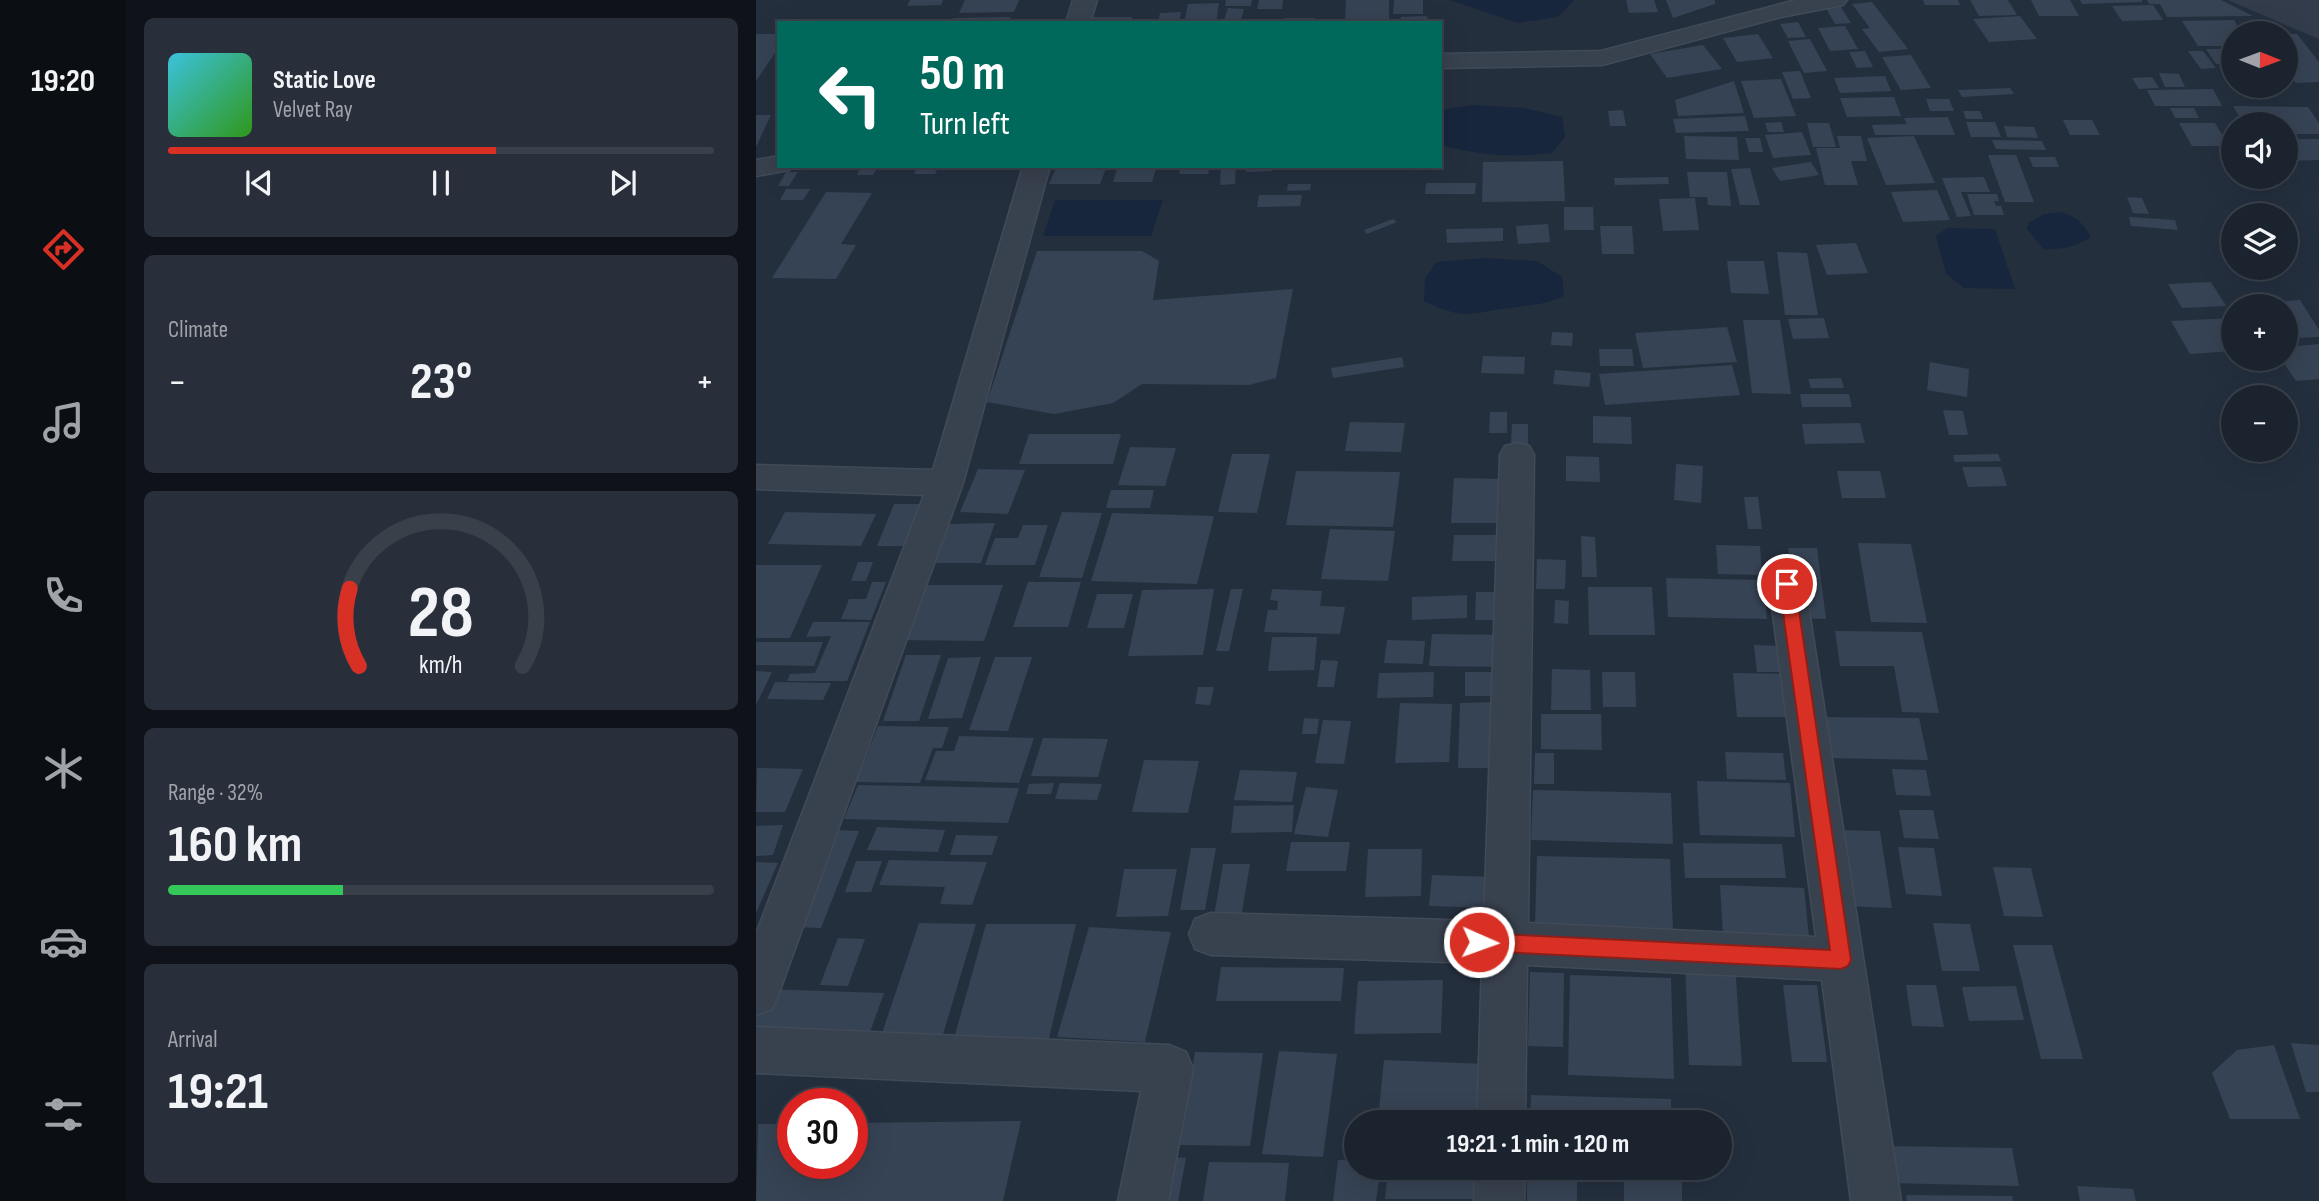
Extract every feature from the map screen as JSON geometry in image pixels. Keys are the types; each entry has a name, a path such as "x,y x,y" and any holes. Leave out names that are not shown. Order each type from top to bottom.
{"street":[{"path":"1079,21 1085,0"},
{"path":"1442,61 1602,58 1779,10 1835,0"},
{"path":"756,168 777,163"},
{"path":"756,993 946,483 1036,168"},
{"path":"1501,1110 1517,455"},
{"path":"756,477 946,483"},
{"path":"1787,584 1875,1201"},
{"path":"1210,934 1506,943 1841,960"},
{"path":"756,1050 1169,1069 1143,1201"},
{"path":"1499,1201 1500,1180"}],"shaded area":[{"path":"1450,0 1574,0 1558,17 1517,23"},
{"path":"2228,0 2319,0 2319,39 2298,30 2298,21 2277,21"},
{"path":"1473,105 1524,108 1562,117 1565,137 1552,153 1537,155 1496,155 1442,145 1442,110"},
{"path":"1055,200 1163,200 1151,236 1043,236"},
{"path":"2062,212 2079,221 2091,237 2068,247 2043,249 2027,229 2028,223 2044,214"},
{"path":"1947,228 1995,229 2015,289 1964,288 1946,274 1936,236"},
{"path":"1483,258 1537,261 1562,277 1564,296 1537,304 1467,314 1449,311 1424,301 1425,279 1436,262"}],"building":[{"path":"910,0 943,0 941,5 907,6"},
{"path":"965,0 1019,0 1014,12 959,13"},
{"path":"1226,0 1252,0 1251,6 1225,6"},
{"path":"1259,0 1283,0 1282,9 1257,9"},
{"path":"1346,0 1389,0 1389,19 1345,21"},
{"path":"1394,0 1423,0 1423,14 1393,14"},
{"path":"1626,0 1654,0 1658,12 1629,13"},
{"path":"1666,0 1715,0 1715,4 1673,18"},
{"path":"1923,0 1958,0 1960,5 1925,5"},
{"path":"1970,0 2008,0 2017,15 1979,16"},
{"path":"2031,0 2070,0 2079,16 2039,16"},
{"path":"2080,0 2142,0 2142,2 2082,4"},
{"path":"2147,0 2221,0 2253,16 2167,17 2160,4 2149,4"},
{"path":"1872,2 1908,49 1879,52 1862,29 1870,28 1852,4"},
{"path":"1219,3 1216,21 1184,21 1188,4"},
{"path":"2153,5 2163,20 2122,21 2112,6"},
{"path":"1841,7 1851,23 1835,24 1826,8"},
{"path":"1228,8 1244,9 1241,21 1224,21"},
{"path":"1181,12 1179,21 1158,21 1160,13"},
{"path":"1427,16 1428,21 1401,21 1401,17"},
{"path":"2020,16 2037,39 1989,42 1973,19"},
{"path":"1011,17 1010,21 952,21 953,18"},
{"path":"1086,17 1132,17 1131,21 1085,21"},
{"path":"1284,18 1315,18 1314,21 1283,21"},
{"path":"2234,20 2235,21 2221,21 2221,46 2198,46 2182,21"},
{"path":"1798,22 1806,37 1788,38 1780,24"},
{"path":"1845,26 1858,49 1830,51 1818,28"},
{"path":"756,34 777,34 777,50 756,81"},
{"path":"1758,34 1773,58 1737,62 1723,38"},
{"path":"2298,35 2319,62 2319,82 2298,83"},
{"path":"1810,39 1827,71 1804,73 1788,41"},
{"path":"1703,45 1722,69 1667,78 1650,54"},
{"path":"2206,49 2221,49 2221,64 2216,64"},
{"path":"1865,51 1873,67 1857,68 1849,52"},
{"path":"2188,51 2203,51 2216,68 2201,69"},
{"path":"1911,55 1931,88 1901,90 1882,57"},
{"path":"1800,71 1811,98 1793,99 1782,72"},
{"path":"2159,73 2179,74 2185,87 2165,87"},
{"path":"1885,76 1891,91 1840,93 1834,78"},
{"path":"2152,77 2159,88 2139,89 2132,78"},
{"path":"1781,79 1796,116 1754,118 1741,81"},
{"path":"1734,81 1744,113 1678,116 1675,100"},
{"path":"2010,88 2014,94 1962,97 1958,90"},
{"path":"2213,89 2222,106 2155,106 2147,90"},
{"path":"1894,97 1901,116 1847,117 1840,98"},
{"path":"1926,99 1949,99 1954,111 1930,111"},
{"path":"2233,106 2308,107 2319,123 2319,134 2298,134 2298,112 2237,112"},
{"path":"2170,108 2194,108 2199,118 2175,118"},
{"path":"1623,110 1626,126 1610,126 1608,111"},
{"path":"1963,111 1980,111 1983,119 1966,119"},
{"path":"756,115 771,115 756,147"},
{"path":"1745,116 1749,131 1676,133 1673,119"},
{"path":"1948,117 1955,135 1875,135 1872,125 1907,124 1904,118"},
{"path":"2063,120 2092,120 2100,135 2070,135"},
{"path":"1781,122 1784,132 1768,132 1765,123"},
{"path":"1966,122 1995,122 2001,137 1971,137"},
{"path":"1807,123 1829,123 1836,147 1813,147"},
{"path":"2179,123 2215,123 2221,133 2221,146 2192,146"},
{"path":"2004,126 2034,127 2038,138 2007,137"},
{"path":"1802,132 1811,155 1773,158 1765,135"},
{"path":"1684,136 1737,137 1739,160 1686,159"},
{"path":"1837,136 1861,136 1867,161 1851,161 1858,185 1825,185 1816,148 1840,148"},
{"path":"1914,136 1935,183 1886,185 1867,138"},
{"path":"1745,138 1760,138 1763,152 1749,152"},
{"path":"2298,139 2319,139 2319,160 2298,161"},
{"path":"1992,140 2042,141 2046,150 1996,149"},
{"path":"1988,155 2016,155 2034,202 2005,202"},
{"path":"2029,157 2055,157 2059,167 2033,167"},
{"path":"1563,161 1565,201 1482,202 1483,162"},
{"path":"1811,162 1819,175 1780,181 1772,168"},
{"path":"860,168 877,168 873,175 857,175"},
{"path":"917,168 938,168 935,174 914,174"},
{"path":"1056,168 1106,168 1100,184 1049,184"},
{"path":"1117,168 1156,168 1152,182 1113,182"},
{"path":"1180,168 1210,168 1208,174 1179,174"},
{"path":"1221,168 1236,168 1235,184 1220,185"},
{"path":"1247,168 1273,168 1272,171 1246,172"},
{"path":"1750,168 1760,205 1740,205 1731,169"},
{"path":"786,172 798,172 789,186 778,186"},
{"path":"1687,172 1727,172 1731,206 1708,205 1707,197 1690,197"},
{"path":"1668,177 1669,184 1615,185 1614,178"},
{"path":"1984,177 1990,192 1961,192 1971,216 1957,217 1942,178"},
{"path":"1426,183 1476,183 1475,194 1425,194"},
{"path":"1288,184 1311,184 1310,190 1287,191"},
{"path":"786,189 810,189 803,200 780,200"},
{"path":"1937,190 1950,220 1903,222 1891,192"},
{"path":"826,192 872,193 841,244 856,245 836,279 772,278"},
{"path":"1967,194 1997,194 1999,201 1994,201 1996,206 2001,206 2004,215 1974,215"},
{"path":"1259,195 1302,195 1300,206 1257,207"},
{"path":"2127,197 2142,198 2149,214 2133,213"},
{"path":"1695,198 1699,230 1663,231 1659,199"},
{"path":"1564,207 1593,207 1594,230 1564,230"},
{"path":"2129,217 2175,220 2178,230 2131,226"},
{"path":"1393,219 1397,222 1367,234 1364,230"},
{"path":"1548,224 1550,242 1518,244 1516,226"},
{"path":"1600,226 1632,226 1634,254 1602,254"},
{"path":"1503,228 1503,241 1447,243 1446,229"},
{"path":"1856,243 1868,273 1827,275 1816,245"},
{"path":"1037,251 1142,251 1159,261 1153,300 1293,289 1276,378 1249,385 1142,384 1113,403 1054,414 987,402"},
{"path":"1777,252 1807,253 1818,315 1785,315"},
{"path":"1727,261 1764,261 1769,294 1731,293"},
{"path":"2211,282 2221,298 2221,306 2182,308 2168,284"},
{"path":"2298,300 2319,330 2319,337 2298,338"},
{"path":"1824,318 1829,338 1793,339 1788,319"},
{"path":"2221,319 2221,352 2190,354 2171,321"},
{"path":"1743,320 1780,320 1791,394 1752,393"},
{"path":"1727,327 1737,362 1643,368 1635,333"},
{"path":"1552,332 1573,333 1572,346 1551,345"},
{"path":"2319,344 2319,379 2296,381 2289,371 2298,371 2298,346"},
{"path":"1599,349 1632,349 1634,366 1600,366"},
{"path":"1483,356 1525,357 1524,374 1481,373"},
{"path":"1402,357 1404,367 1333,378 1331,368"},
{"path":"1930,362 1969,369 1967,397 1927,390"},
{"path":"1732,365 1740,395 1605,405 1599,374"},
{"path":"1555,370 1591,373 1589,387 1553,384"},
{"path":"1841,378 1844,388 1811,388 1808,379"},
{"path":"1800,394 1849,394 1852,407 1802,407"},
{"path":"1943,410 1963,411 1968,435 1949,435"},
{"path":"1490,412 1507,412 1507,433 1489,433"},
{"path":"1593,416 1631,417 1632,444 1593,443"},
{"path":"1350,422 1405,423 1401,452 1345,451"},
{"path":"1860,423 1865,443 1805,444 1802,424"},
{"path":"1512,424 1528,424 1528,445 1511,445"},
{"path":"1029,434 1121,434 1113,464 1019,464"},
{"path":"1130,447 1176,448 1165,486 1118,485"},
{"path":"1232,454 1270,454 1257,513 1218,512"},
{"path":"1998,454 2001,461 1955,462 1953,455"},
{"path":"1566,456 1599,457 1600,482 1566,481"},
{"path":"1676,464 1703,466 1701,503 1674,500"},
{"path":"1962,467 2001,467 2007,486 1968,487"},
{"path":"978,469 1025,470 1008,514 960,512"},
{"path":"1296,471 1400,472 1393,527 1286,525"},
{"path":"1837,471 1880,471 1886,498 1842,498"},
{"path":"1454,478 1504,479 1502,523 1451,523"},
{"path":"1111,490 1154,490 1150,508 1106,508"},
{"path":"1744,497 1758,497 1762,529 1748,529"},
{"path":"894,504 927,504 911,546 877,546"},
{"path":"785,512 876,514 861,546 768,544"},
{"path":"1062,512 1102,513 1082,578 1039,577"},
{"path":"1112,513 1214,516 1197,584 1091,581"},
{"path":"995,523 981,563 934,563 948,524"},
{"path":"1023,525 1048,525 1035,565 985,565 995,538 1018,538"},
{"path":"1330,529 1395,531 1388,581 1321,579"},
{"path":"1454,535 1501,535 1501,561 1452,561"},
{"path":"1581,536 1595,537 1597,577 1582,577"},
{"path":"1858,543 1911,544 1927,623 1871,622"},
{"path":"1716,545 1760,546 1762,575 1718,574"},
{"path":"1788,548 1817,548 1826,619 1797,618"},
{"path":"1537,559 1566,560 1565,589 1536,589"},
{"path":"858,562 873,562 866,581 851,581"},
{"path":"756,565 822,565 790,638 756,638"},
{"path":"1666,578 1763,580 1767,619 1668,617"},
{"path":"872,582 886,582 871,620 841,619 849,599 866,599"},
{"path":"1028,582 1081,582 1068,627 1013,627"},
{"path":"922,585 1003,585 984,641 900,640"},
{"path":"1588,587 1652,587 1655,635 1589,635"},
{"path":"1214,589 1203,655 1128,656 1142,590"},
{"path":"1231,589 1243,589 1229,651 1216,651"},
{"path":"1272,589 1322,591 1320,606 1345,607 1340,634 1264,632 1268,610 1277,610 1278,601 1270,600"},
{"path":"1476,592 1504,592 1503,620 1475,620"},
{"path":"1097,594 1133,594 1124,628 1087,628"},
{"path":"1467,595 1467,618 1412,620 1412,597"},
{"path":"1555,600 1569,601 1568,624 1554,623"},
{"path":"813,622 870,622 847,681 787,681 790,674 815,673 831,636 806,637"},
{"path":"1835,631 1922,632 1939,713 1902,712 1894,666 1840,666"},
{"path":"1432,634 1505,635 1503,667 1429,666"},
{"path":"1272,637 1317,637 1314,670 1268,671"},
{"path":"1387,640 1425,641 1423,664 1384,663"},
{"path":"756,642 823,642 814,666 756,665"},
{"path":"1754,645 1779,646 1783,672 1757,672"},
{"path":"906,655 941,655 919,721 883,721"},
{"path":"981,657 962,718 928,719 948,658"},
{"path":"995,657 1032,657 1008,731 969,730"},
{"path":"1321,660 1338,661 1334,687 1317,687"},
{"path":"1552,669 1590,670 1591,710 1551,710"},
{"path":"756,671 772,672 756,705"},
{"path":"1434,672 1433,697 1377,698 1379,673"},
{"path":"1465,672 1504,672 1503,696 1465,696"},
{"path":"1602,672 1635,672 1636,707 1603,707"},
{"path":"1733,673 1787,674 1792,717 1737,717"},
{"path":"775,682 831,683 823,700 767,699"},
{"path":"1198,687 1214,687 1210,705 1195,704"},
{"path":"1503,702 1502,768 1458,768 1460,703"},
{"path":"1400,703 1452,704 1449,762 1395,763"},
{"path":"1541,714 1601,714 1602,750 1541,749"},
{"path":"1822,717 1919,718 1928,760 1828,758"},
{"path":"1304,718 1319,719 1317,734 1302,734"},
{"path":"1323,720 1351,721 1344,764 1315,763"},
{"path":"878,726 949,727 942,748 933,748 920,783 856,782"},
{"path":"959,736 1034,738 1019,783 925,780 936,751 954,751"},
{"path":"1043,738 1108,739 1098,777 1031,776"},
{"path":"1725,752 1783,753 1786,780 1727,779"},
{"path":"1535,753 1554,753 1554,784 1534,784"},
{"path":"1144,760 1199,761 1188,813 1132,812"},
{"path":"757,768 803,769 785,812 756,812"},
{"path":"1892,769 1926,770 1931,796 1896,795"},
{"path":"1240,770 1297,772 1292,802 1234,800"},
{"path":"1697,781 1790,783 1795,837 1700,835"},
{"path":"1054,783 1051,794 1026,794 1029,784"},
{"path":"1060,783 1102,784 1097,800 1055,799"},
{"path":"858,785 1019,788 1008,823 844,819"},
{"path":"1306,787 1338,790 1328,837 1294,834"},
{"path":"1533,790 1671,793 1673,844 1531,840"},
{"path":"1294,805 1292,832 1231,833 1234,806"},
{"path":"1899,810 1933,810 1939,839 1904,838"},
{"path":"783,825 773,855 756,856 756,826"},
{"path":"877,827 945,830 938,852 867,850"},
{"path":"833,830 859,831 821,928 793,927"},
{"path":"1833,830 1880,831 1892,908 1843,906"},
{"path":"956,835 998,836 992,855 950,855"},
{"path":"1291,842 1350,842 1346,871 1286,871"},
{"path":"1683,843 1782,844 1786,878 1685,878"},
{"path":"1898,847 1934,848 1942,896 1906,894"},
{"path":"1191,848 1216,848 1205,910 1180,910"},
{"path":"1368,849 1422,849 1421,896 1365,897"},
{"path":"1537,856 1670,859 1673,930 1535,926"},
{"path":"889,860 987,862 972,905 940,904 945,887 879,885"},
{"path":"856,861 882,861 871,892 845,892"},
{"path":"756,862 778,863 756,913"},
{"path":"1223,864 1250,864 1241,917 1214,916"},
{"path":"1993,867 2031,868 2043,917 2004,916"},
{"path":"1124,869 1177,869 1168,916 1116,917"},
{"path":"1432,875 1495,877 1493,908 1429,906"},
{"path":"1720,885 1804,888 1809,937 1723,935"},
{"path":"919,923 976,924 941,1041 880,1039"},
{"path":"1933,923 1970,924 1980,971 1942,971"},
{"path":"986,924 1076,924 1048,1042 953,1042"},
{"path":"1089,927 1171,932 1145,1042 1057,1037"},
{"path":"838,938 865,939 848,986 820,985"},
{"path":"2013,945 2052,945 2083,1059 2041,1059"},
{"path":"1685,962 1735,964 1742,1066 1689,1065"},
{"path":"1221,967 1344,968 1341,1001 1216,1001"},
{"path":"1530,972 1564,973 1563,1047 1528,1046"},
{"path":"1570,975 1671,978 1674,1079 1568,1075"},
{"path":"1443,980 1441,1033 1354,1034 1358,981"},
{"path":"1783,985 1817,985 1827,1062 1792,1062"},
{"path":"1906,985 1936,985 1944,1027 1912,1026"},
{"path":"2016,986 2024,1020 1969,1021 1962,987"},
{"path":"761,989 884,993 869,1035 756,1031 756,1001"},
{"path":"2291,1043 2319,1045 2319,1092 2306,1092"},
{"path":"2274,1045 2300,1119 2230,1119 2212,1073 2237,1050"},
{"path":"1279,1051 1337,1054 1323,1157 1262,1154"},
{"path":"1195,1052 1263,1053 1250,1146 1180,1145"},
{"path":"1384,1060 1486,1064 1483,1110 1379,1109"},
{"path":"1531,1095 1671,1099 1671,1110 1530,1110"},
{"path":"1021,1121 1003,1201 756,1201 758,1124 777,1124 777,1179 868,1179 868,1123"},
{"path":"1882,1146 2012,1148 2019,1186 1888,1183"},
{"path":"1163,1156 1186,1158 1178,1201 1153,1201"},
{"path":"1338,1160 1344,1160 1344,1180 1379,1180 1376,1201 1333,1201"},
{"path":"1209,1162 1289,1163 1285,1201 1203,1201"},
{"path":"1387,1180 1477,1180 1477,1199 1385,1199"},
{"path":"1527,1180 1577,1180 1577,1201 1527,1201"},
{"path":"1624,1180 1682,1180 1682,1201 1624,1201"},
{"path":"2077,1186 2133,1189 2136,1201 2080,1201"},
{"path":"1906,1195 2012,1196 2013,1201 1907,1201"}],"route":[{"path":"1479,942 1841,960 1787,584"}]}
